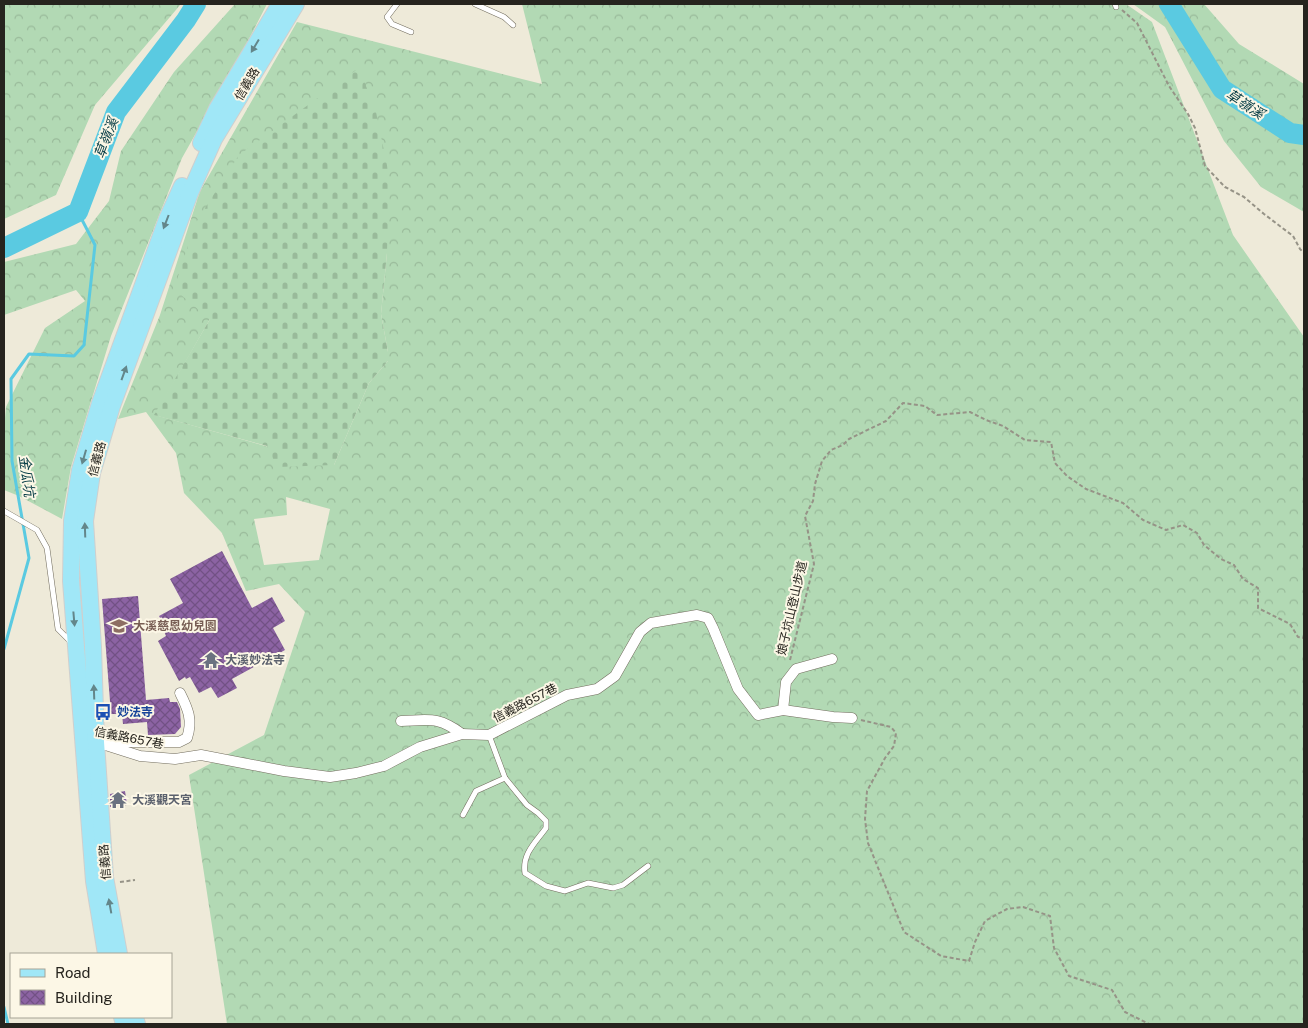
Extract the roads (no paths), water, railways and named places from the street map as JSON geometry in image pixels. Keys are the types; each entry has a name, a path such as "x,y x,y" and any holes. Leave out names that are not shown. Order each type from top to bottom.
{"main road":[{"name":"信義路","path":"119,953 105,878 90,743 76,647 71,582 72,521 80,470 100,403 167,218 217,109 280,4"},
{"name":"信義路","path":"106,953 94,881 90,743 93,647 85,521 92,473 112,406 197,178 214,139 296,4"}],"street":[{"name":"信義路657巷","path":"90,743 140,756 175,759 201,754 284,771 330,777 356,773 384,766 420,747 462,734 490,735 567,695 597,689 615,676 640,632 651,623 696,616 708,618 714,628 738,689 758,715 783,710"},
{"path":"832,659 796,669 786,682 783,710 852,718"},
{"path":"90,743 161,740 179,742 186,738 190,727 188,709 180,692"},
{"path":"401,721 434,720 448,724 462,734"}],"lane":[{"path":"397,4 387,17 392,24 411,32"},
{"path":"476,4 504,18 513,26"},
{"path":"4,511 37,530 47,548 58,629 76,647 93,647"},
{"path":"490,735 505,778 527,805 546,821 546,828 530,849 524,863 525,873 546,886 565,891 588,883 613,888 623,885 648,866"},
{"path":"463,815 476,791 505,778"}],"waterway":[{"name":"草嶺溪","path":"4,248 78,212 116,112 196,4"},
{"name":"草嶺溪","path":"1169,4 1222,89 1290,133 1304,135"},
{"name":"金瓜坑","path":"4,649 29,558 12,461 11,379 29,354 74,356 84,345 95,245 78,212"},
{"name":"金瓜坑","path":"4,1007 8,1024"}],"place":[{"name":"大溪慈恩幼兒園","path":"119,626"},
{"name":"大溪妙法寺","path":"211,660"},
{"name":"妙法寺","path":"103,712"},
{"name":"大溪觀天宮","path":"118,800"}]}
